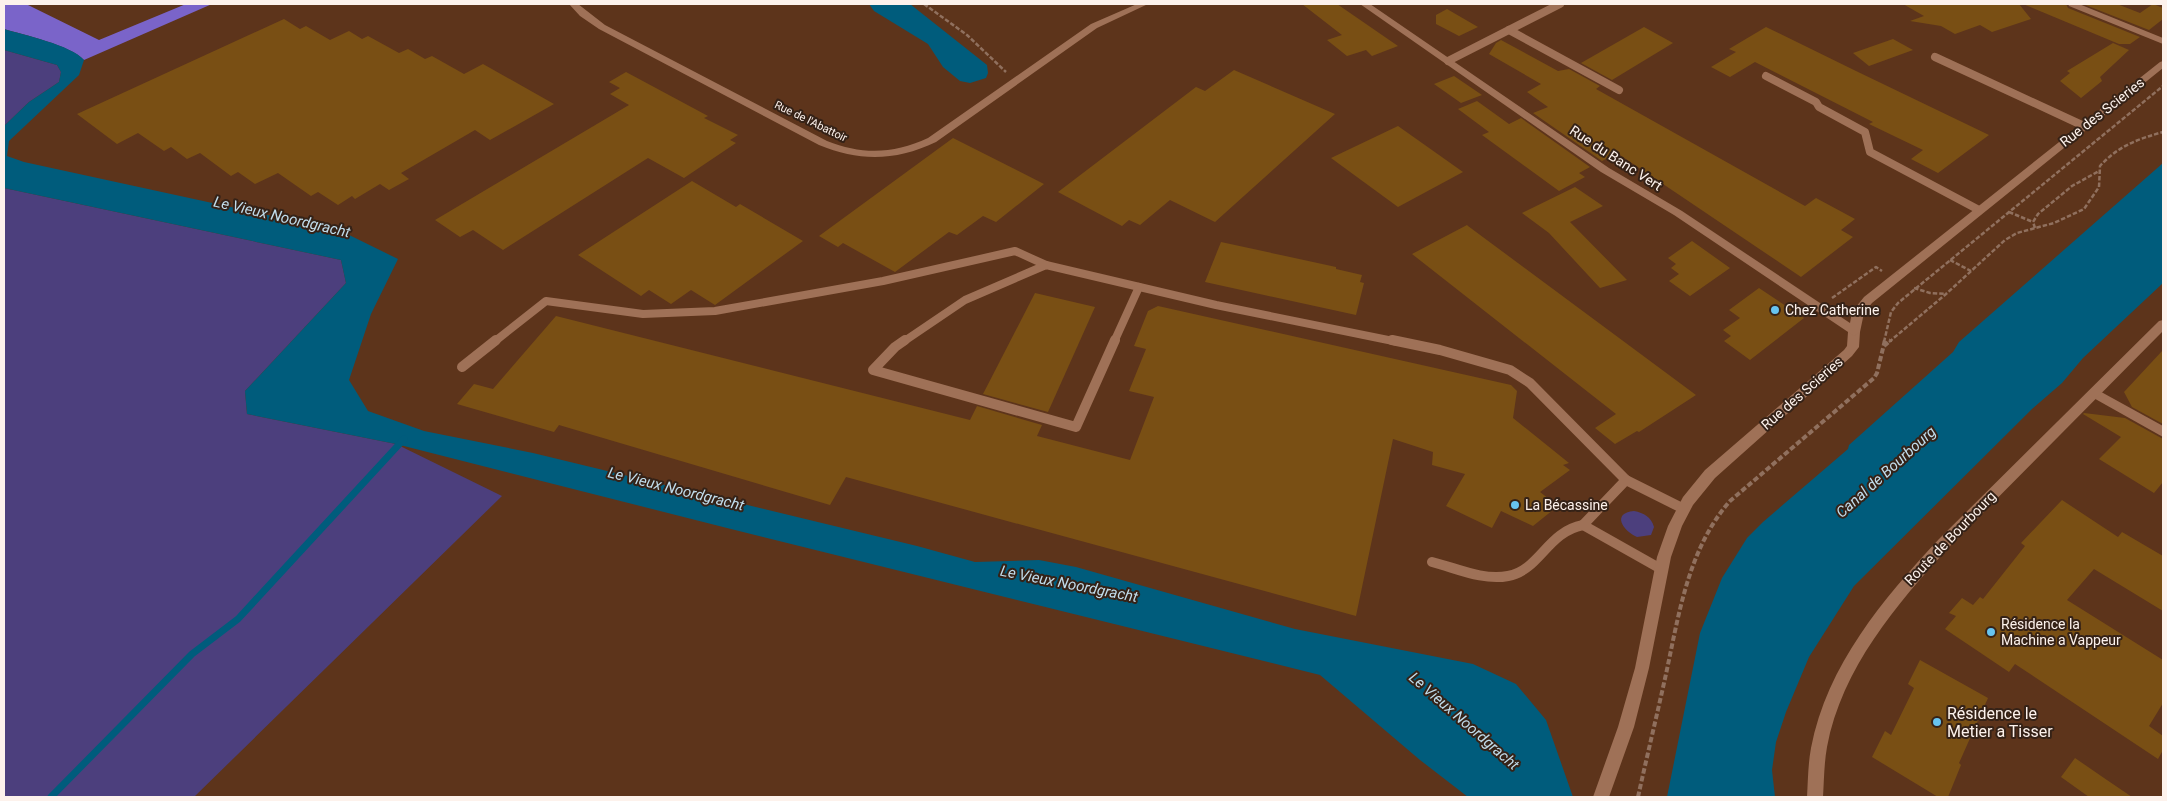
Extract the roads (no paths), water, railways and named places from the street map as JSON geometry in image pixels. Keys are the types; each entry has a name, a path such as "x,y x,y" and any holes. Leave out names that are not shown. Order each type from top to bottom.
{"street":[{"name":"Rue de l'Abattoir","path":"573,4 582,14 602,28 823,143 854,154 873,156 917,148 932,140 1094,26 1144,4"},
{"path":"1117,4 1126,11"},
{"name":"Rue du Banc Vert","path":"1364,4 1605,170 1678,213 1854,332"},
{"path":"2072,4 2163,41"},
{"name":"Rue des Scieries","path":"1601,797 1626,728 1642,668 1661,569 1668,545 1684,509 1704,479 1848,353 1853,347 1856,317 1860,308 1894,278 2163,64"},
{"name":"Route de Bourbourg","path":"1815,797 1816,764 1826,718 1845,674 1871,630 1905,584 1932,554 2163,324"},
{"path":"2094,393 2163,432"}],"lane":[{"path":"1448,61 1560,4"},
{"path":"1509,30 1619,90"},
{"path":"1936,57 2084,126"},
{"path":"1766,76 1816,102 1819,107 1865,132 1870,152 1979,210"},
{"path":"462,367 546,301 643,314 715,311 883,281 1015,251 1046,265 1216,305 1434,349 1510,370 1530,383 1626,480 1684,509"},
{"path":"1046,265 965,300 895,347 873,370 1076,427 1139,286"},
{"path":"1432,562 1491,576 1510,576 1527,566 1567,529 1583,525 1626,480"},
{"path":"1583,525 1661,569"}],"water":[{"path":"869,4 910,4 987,65 988,73 986,78 970,83 960,81 943,67 928,44 874,11"},
{"name":"Le Vieux Noordgracht","path":"4,29 58,45 84,60 79,75 9,141 7,156 24,162 341,231 398,259 371,314 349,380 368,411 424,431 533,453 917,546 975,562 1039,560 1076,567 1295,629 1473,664 1516,684 1546,720 1573,797 1468,797 1420,760 1320,675 396,444 247,414 245,391 346,283 341,260 4,188 4,126 29,102 59,82 61,72 57,65 4,50"},
{"name":"Canal de Bourbourg","path":"2163,163 2163,283 2083,358 2062,383 2032,409 1854,586 1809,657 1786,712 1776,742 1772,770 1775,797 1667,797 1700,633 1722,578 1747,538 1848,449 1849,445 1953,352 1959,342"}],"waterway":[{"path":"51,797 192,654 238,619 404,439"}],"place":[{"name":"Chez Catherine","path":"1775,310"},
{"name":"La Bécassine","path":"1515,505"},
{"name":"Résidence la Machine a Vappeur","path":"1991,632"},
{"name":"Résidence le Metier a Tisser","path":"1937,722"}]}
